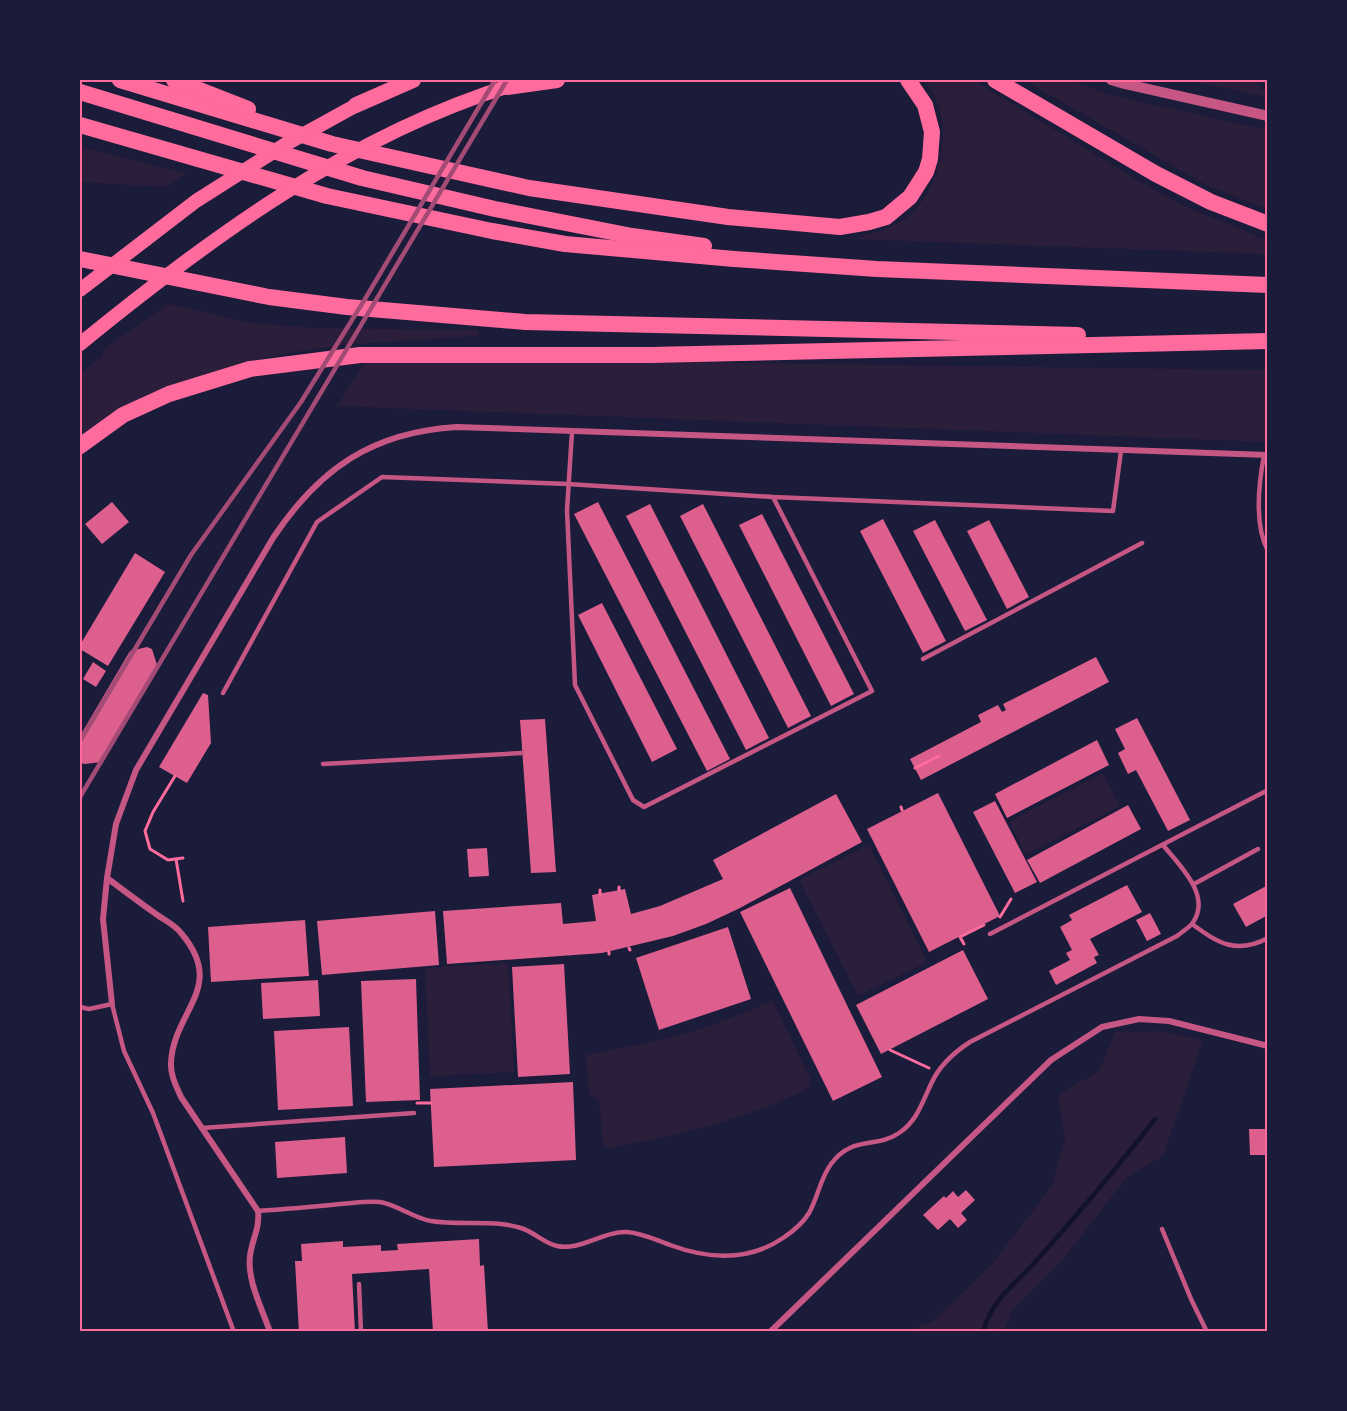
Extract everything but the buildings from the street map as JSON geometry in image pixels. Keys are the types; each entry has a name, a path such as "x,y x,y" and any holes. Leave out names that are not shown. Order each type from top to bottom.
{"highway":[{"path":"120,80 332,144 539,190 728,217 840,227 886,217 910,197 926,172 932,145 931,124 925,105 908,80"},
{"path":"174,80 332,144"},
{"path":"356,105 413,80"},
{"path":"507,87 558,80"},
{"path":"995,80 1156,174 1211,202 1268,224"},
{"path":"80,92 362,178 495,209 632,236 877,269"},
{"path":"80,125 327,196 565,244 877,269 1268,285"},
{"path":"80,250 269,297"},
{"path":"80,260 269,297 347,307 525,322 1268,340"},
{"path":"80,446 123,415 169,394 250,369 360,355 650,356 1268,340"}],"main road":[{"path":"80,290 196,201 286,144 405,80"},
{"path":"80,344 187,259 267,204 334,165 411,125 473,98 530,80"}],"street":[{"path":"1116,81 1268,116"},
{"path":"112,1004 103,919 107,878 116,824 136,770 273,538 293,509 315,485 348,460 383,441 430,429 457,427 1266,455"},
{"path":"107,878 180,931 199,961 200,973 196,996 174,1046 170,1064 174,1083 258,1211 259,1223 250,1253 249,1267 270,1332"},
{"path":"770,1332 1050,1060 1102,1027 1139,1019 1169,1021 1268,1046"}],"lane":[{"path":"572,432 567,510 575,685 633,800 644,807 872,691 773,497"},
{"path":"223,693 317,522 382,477 568,484 773,497 1113,511 1121,451"},
{"path":"1266,455 1260,477 1260,520 1262,535 1268,551"},
{"path":"923,659 1142,543"},
{"path":"323,764 522,753"},
{"path":"990,934 1268,790"},
{"path":"258,1211 382,1203 428,1221 448,1224 503,1223 524,1229 541,1240 557,1246 575,1246 607,1234 627,1232 699,1254 733,1257 764,1248 783,1239 809,1213 819,1185 832,1163 847,1149 863,1142 881,1141 899,1133 914,1119 945,1061 970,1042 1177,936 1192,924 1197,914 1198,901 1194,884 1163,844"},
{"path":"1194,884 1258,849"},
{"path":"1192,924 1214,940 1236,947 1256,944 1268,938"},
{"path":"80,1007 89,1009 112,1004 124,1052 153,1113 234,1332"},
{"path":"202,1128 414,1113"},
{"path":"1162,1229 1207,1332"},
{"path":"358,1284 361,1332"}],"path":[{"path":"915,768 939,756"},
{"path":"176,776 153,812 145,831 150,849 168,860 183,858"},
{"path":"176,859 183,901"},
{"path":"964,944 960,937 1001,916 1011,899"},
{"path":"890,1050 938,1072"}],"shaded area":[{"path":"925,80 973,80 1184,206 1267,240 1267,254 853,239 884,229 906,218 920,203 934,180 941,153 943,127 938,105"},
{"path":"1024,80 1071,80 1107,94 1267,130 1267,209 1206,185"},
{"path":"1187,80 1257,80 1267,97"},
{"path":"80,146 187,174 165,187 80,182"},
{"path":"168,304 253,323 316,328 479,330 478,336 342,345 243,363 110,414 80,435 80,374 103,356 103,350"},
{"path":"368,358 1268,370 1267,442 337,406"},
{"path":"1103,773 1120,806 1026,855 1009,822"},
{"path":"869,845 927,962 858,996 799,880"},
{"path":"508,963 514,1072 430,1076 425,968"},
{"path":"773,1001 810,1078 807,1089 735,1118 660,1138 610,1148 605,1146 599,1100 589,1094 586,1055 652,1042 707,1027"},
{"path":"1161,1031 1203,1040 1163,1156 1127,1177 1061,1262 1013,1310 1004,1331 906,1331 934,1321 993,1263 1052,1186 1065,1139 1058,1095 1099,1071 1115,1032"}],"waterway":[{"path":"983,1332 998,1301 1037,1260 1155,1119"}],"railway":[{"path":"80,741 191,555 301,402 495,80"},
{"path":"80,797 507,80"}]}
